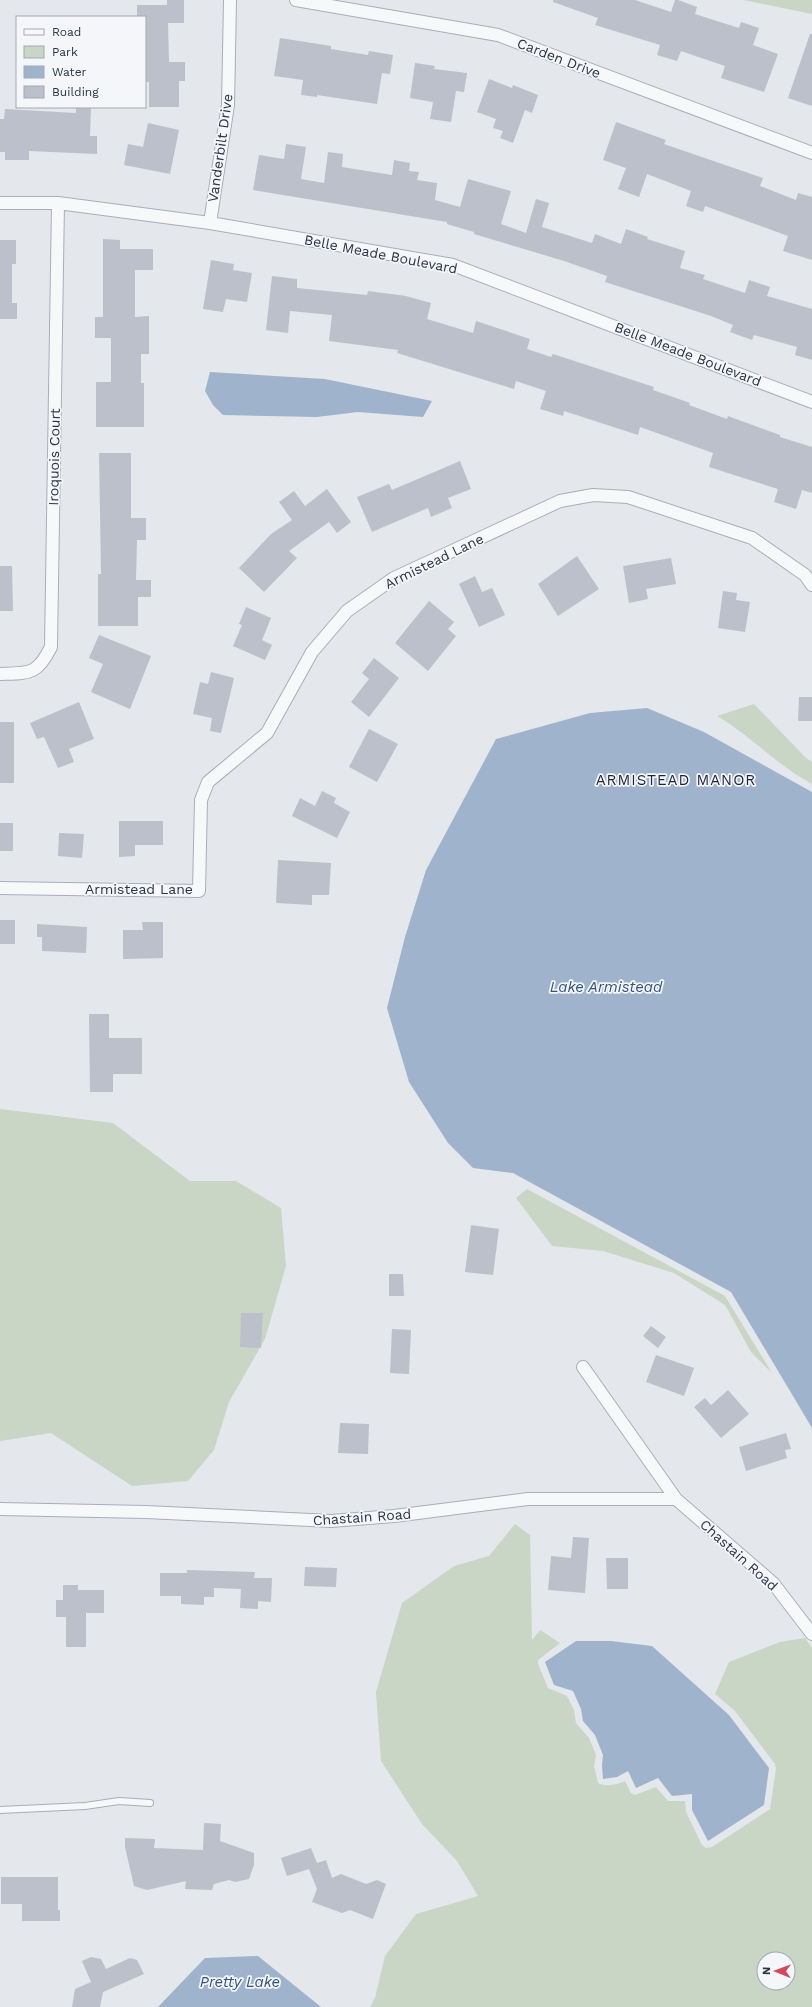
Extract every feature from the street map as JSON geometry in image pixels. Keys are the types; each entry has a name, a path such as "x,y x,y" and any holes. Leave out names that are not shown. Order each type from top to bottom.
{"street":[{"name":"Vanderbilt Drive","path":"210,223 228,105 230,0"},
{"name":"Carden Drive","path":"296,0 498,35 812,152"},
{"name":"Belle Meade Boulevard","path":"0,203 58,203 210,223 453,265 812,402"},
{"name":"Iroquois Court","path":"0,674 26,674 43,664 51,647 58,203"},
{"name":"Armistead Lane","path":"0,888 199,891 201,800 208,782 267,733 312,652 347,611 394,578 560,501 593,495 628,497 738,533 752,538 805,575 812,585"},
{"name":"Chastain Road","path":"583,1367 676,1499 774,1583 812,1634"},
{"name":"Chastain Road","path":"0,1510 146,1512 331,1522 394,1516 528,1499 676,1499"}],"lane":[{"path":"0,1810 85,1806 119,1801 150,1803"}],"green space":[{"path":"743,0 812,0 812,14"},
{"path":"754,704 805,757 812,762 812,784 788,769 717,716"},
{"path":"0,1109 113,1123 190,1181 236,1181 281,1208 286,1266 265,1339 229,1402 214,1450 188,1481 132,1486 51,1433 0,1441"},
{"path":"527,1189 725,1296 772,1373 751,1352 725,1305 674,1273 603,1251 552,1246 516,1198"},
{"path":"515,1524 530,1535 532,1640 540,1630 560,1643 538,1660 538,1664 548,1688 567,1696 574,1710 576,1723 589,1738 596,1755 594,1766 598,1783 612,1785 625,1781 631,1793 635,1795 656,1787 668,1801 685,1801 686,1812 702,1845 706,1848 712,1847 770,1809 776,1769 775,1764 735,1711 715,1694 729,1662 780,1642 805,1638 812,1648 812,2007 370,2007 375,1998 385,1956 416,1914 478,1896 457,1861 422,1824 381,1761 376,1692 402,1603 454,1566 489,1556"}],"water":[{"path":"210,372 325,379 432,401 423,417 358,412 317,417 223,415 213,405 205,391"},
{"name":"Lake Armistead","path":"647,708 704,732 812,792 812,1428 731,1292 513,1173 473,1168 448,1143 409,1082 387,1008 405,937 426,870 496,739 590,713"},
{"path":"576,1641 611,1641 652,1646 729,1715 769,1768 764,1805 708,1841 692,1810 692,1794 672,1796 658,1778 636,1788 628,1771 617,1777 603,1779 603,1755 595,1735 583,1721 581,1709 573,1691 554,1685 545,1662"},
{"name":"Pretty Lake","path":"258,1956 321,2007 158,2007 205,1958"}],"building":[{"path":"167,0 184,0 184,23 168,23 169,62 185,62 185,81 179,81 179,107 149,107 149,82 146,82 146,16 137,16 137,5 167,5"},
{"path":"553,0 635,0 671,12 675,0 678,0 697,7 695,14 739,28 741,22 759,28 753,45 778,54 764,92 721,78 725,66 681,51 677,61 657,55 660,45 595,25 598,18 553,2"},
{"path":"810,34 812,34 812,106 788,98"},
{"path":"280,38 331,46 331,49 368,55 369,51 393,55 390,74 382,73 377,104 317,95 317,97 301,95 303,80 274,76"},
{"path":"415,63 435,66 434,69 467,73 464,92 456,91 451,122 430,119 433,102 410,98"},
{"path":"489,79 512,88 513,85 538,95 532,113 525,110 513,143 500,138 503,131 493,128 496,119 477,112"},
{"path":"76,108 91,108 90,136 97,136 97,154 29,151 29,160 5,160 5,152 0,152 0,119 4,119 5,109 76,113"},
{"path":"616,122 666,140 664,144 763,178 760,186 796,200 798,193 812,197 812,260 783,251 788,236 705,206 703,212 686,206 691,191 647,174 639,197 618,189 626,168 603,160"},
{"path":"148,123 179,130 170,174 124,165 128,144 143,147"},
{"path":"286,144 306,147 301,179 324,183 328,152 343,154 342,167 392,175 394,160 410,163 409,171 419,172 417,180 437,183 435,200 460,207 468,179 511,191 501,224 526,233 536,199 549,203 542,227 592,243 595,234 621,244 626,229 648,237 647,239 685,251 680,268 705,275 703,279 745,293 749,280 770,287 767,296 812,309 812,360 795,355 797,347 754,335 752,340 730,332 733,325 711,316 605,282 607,276 564,261 474,234 474,232 447,224 447,222 253,190 259,155 284,159"},
{"path":"103,239 120,240 120,249 153,249 153,270 135,270 135,317 149,316 149,354 141,354 141,383 144,383 144,427 96,427 96,382 111,382 111,338 95,338 95,317 103,317"},
{"path":"0,240 16,240 16,264 12,264 12,303 17,303 17,319 0,319"},
{"path":"211,260 234,264 233,270 252,273 247,302 226,299 223,312 203,309"},
{"path":"272,276 297,279 297,288 367,295 368,291 406,296 431,303 427,319 473,333 476,321 530,339 527,349 551,357 553,354 654,387 653,390 690,403 689,405 727,419 728,416 780,435 780,437 812,447 812,493 802,490 796,509 774,502 778,489 709,467 713,453 640,427 638,435 564,411 563,416 540,409 546,391 516,381 514,389 397,353 398,350 329,341 332,315 290,311 288,333 266,330"},
{"path":"99,453 131,453 131,518 146,518 146,540 137,540 136,580 151,580 151,597 138,597 138,626 98,626 98,574 101,574"},
{"path":"460,461 471,489 448,498 452,508 431,517 428,508 372,532 357,497 389,484 392,490"},
{"path":"327,489 351,522 337,533 329,522 289,551 297,558 264,592 239,568 271,534 292,520 279,502 294,491 305,506"},
{"path":"577,556 599,589 558,616 538,584"},
{"path":"671,558 676,584 646,589 648,599 629,603 623,566"},
{"path":"0,566 12,566 13,611 0,611"},
{"path":"475,576 482,592 492,588 505,615 479,627 459,584"},
{"path":"723,591 737,593 736,600 750,602 745,632 718,628"},
{"path":"429,601 454,622 448,629 456,636 428,671 395,643"},
{"path":"246,607 271,618 262,640 272,645 265,660 233,646 242,625 239,624"},
{"path":"99,635 151,656 130,709 91,692 103,664 89,658"},
{"path":"374,658 399,678 369,717 351,702 369,679 362,673"},
{"path":"211,672 234,678 221,733 210,731 212,718 193,714 200,682 208,684"},
{"path":"799,697 812,697 812,721 798,721"},
{"path":"79,702 94,739 69,749 74,762 58,768 44,737 37,739 30,723"},
{"path":"0,722 14,722 14,783 0,783"},
{"path":"369,729 398,744 377,782 349,767"},
{"path":"322,791 336,798 334,803 350,812 337,838 292,816 300,798 315,806"},
{"path":"119,821 163,821 163,845 135,845 135,856 119,857"},
{"path":"0,823 13,823 13,851 0,851"},
{"path":"59,833 84,834 82,858 58,856"},
{"path":"278,860 331,863 329,895 312,895 312,905 276,903"},
{"path":"0,920 15,920 15,944 0,944"},
{"path":"142,922 163,922 163,958 123,959 123,930 143,930"},
{"path":"37,924 87,927 86,953 42,951 42,937 37,937"},
{"path":"89,1014 109,1014 109,1038 142,1038 142,1074 113,1074 113,1092 90,1092"},
{"path":"471,1225 499,1229 493,1275 465,1272"},
{"path":"389,1274 403,1274 404,1296 389,1296"},
{"path":"241,1313 263,1313 261,1348 240,1347"},
{"path":"651,1326 666,1337 658,1348 643,1336"},
{"path":"392,1329 411,1330 409,1374 390,1373"},
{"path":"656,1355 694,1368 684,1396 646,1382"},
{"path":"728,1390 749,1414 721,1438 694,1407 705,1398 711,1405"},
{"path":"340,1423 369,1424 368,1454 338,1453"},
{"path":"786,1433 791,1449 785,1450 787,1458 746,1471 739,1447"},
{"path":"573,1537 589,1538 585,1593 548,1590 551,1556 571,1558"},
{"path":"606,1558 628,1558 628,1589 607,1589"},
{"path":"305,1567 337,1568 336,1587 304,1586"},
{"path":"187,1570 255,1572 254,1578 272,1578 271,1602 258,1601 258,1609 240,1608 241,1589 214,1588 214,1597 204,1597 204,1605 181,1604 181,1596 160,1596 160,1573 187,1573"},
{"path":"63,1585 78,1585 78,1590 104,1590 104,1613 86,1613 86,1647 66,1647 66,1617 56,1617 56,1600 63,1600"},
{"path":"204,1823 221,1824 220,1841 254,1853 254,1865 249,1879 235,1882 229,1880 214,1884 212,1890 185,1889 186,1881 147,1890 134,1886 125,1847 125,1838 155,1839 154,1848 203,1850"},
{"path":"311,1848 317,1863 326,1860 332,1878 341,1874 366,1884 377,1880 386,1884 373,1919 350,1910 342,1913 312,1902 317,1889 309,1869 287,1876 281,1858"},
{"path":"1,1877 58,1877 58,1910 60,1910 60,1921 22,1921 22,1904 1,1904"},
{"path":"91,1957 101,1959 106,1969 130,1958 137,1960 144,1974 103,1992 100,2007 72,2007 75,1989 91,1982 82,1961"}],"district":[{"name":"ARMISTEAD MANOR","path":"676,780"}]}
